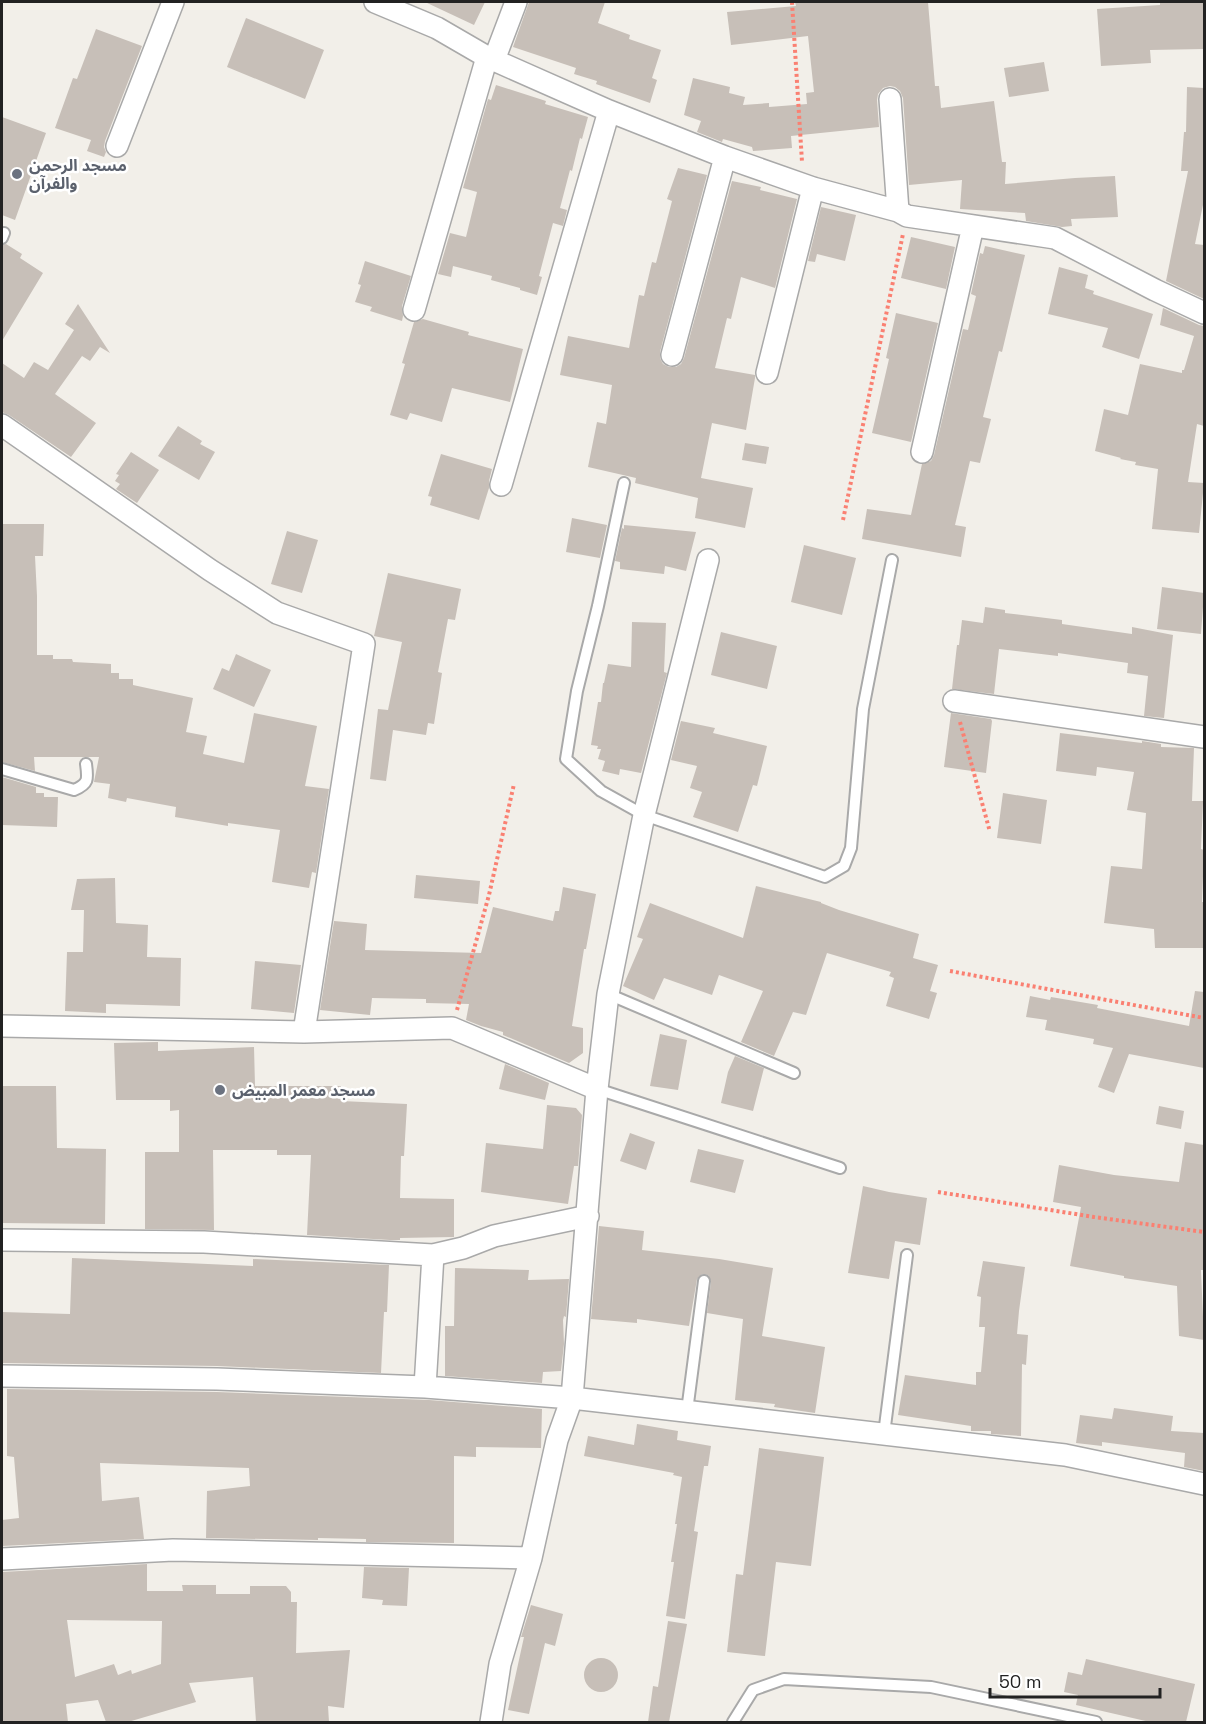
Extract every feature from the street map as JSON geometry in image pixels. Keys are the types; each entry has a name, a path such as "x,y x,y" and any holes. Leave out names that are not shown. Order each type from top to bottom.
{"street":[{"path":"117,146 173,2"},
{"path":"375,2 437,28 490,58 609,111 725,157 808,186 903,213 1055,238 1204,313"},
{"path":"414,310 490,58 516,2"},
{"path":"890,99 903,213"},
{"path":"501,485 609,111"},
{"path":"672,355 725,157"},
{"path":"767,373 808,186"},
{"path":"922,452 973,226"},
{"path":"2,425 210,570 277,613 364,644 304,1032"},
{"path":"491,1722 501,1664 531,1557 557,1440 572,1398 597,1089 608,994 644,815 708,560"},
{"path":"954,701 1204,737"},
{"path":"2,1026 304,1032 452,1028 597,1089"},
{"path":"2,1240 204,1242 433,1255 464,1248 494,1236 588,1216"},
{"path":"425,1387 433,1255"},
{"path":"2,1376 218,1379 425,1387 572,1398 1065,1455 1204,1484"},
{"path":"2,1558 173,1550 531,1557"}],"lane":[{"path":"624,483 577,691 566,759 601,791 644,815 825,877 844,866 850,848 863,708 892,560"},
{"path":"2,769 74,790 87,780 86,764"},
{"path":"608,994 794,1073"},
{"path":"597,1089 840,1168"},
{"path":"884,1434 908,1255"},
{"path":"687,1411 704,1281"},
{"path":"734,1722 753,1690 784,1679 931,1688 1096,1722"}],"path":[{"path":"792,2 808,186"},
{"path":"843,520 903,213"},
{"path":"954,701 990,832"},
{"path":"452,1028 489,895 514,784"},
{"path":"950,971 1204,1018"},
{"path":"938,1192 1204,1232"}],"building":[{"path":"425,2 485,2 474,25"},
{"path":"529,2 605,2 598,23 630,35 629,39 661,50 652,78 657,80 650,103 574,74 576,68 513,47"},
{"path":"795,2 928,2 935,86 939,86 941,108 994,101 1002,162 1006,162 1005,184 1115,176 1118,217 1071,219 1072,226 1062,227 1026,221 1025,213 960,209 962,180 909,185 903,98 895,87 883,88 878,94 879,127 791,136 792,148 753,151 752,147 723,139 722,142 697,132 701,121 684,115 693,78 730,87 729,93 745,97 743,105 769,103 769,107 807,104 806,93 814,92 808,36 731,45 727,12 796,6"},
{"path":"1160,2 1204,2 1204,49 1150,50 1151,63 1101,66 1097,9 1160,5"},
{"path":"246,18 324,50 305,99 227,67"},
{"path":"96,29 142,46 105,141 104,157 87,151 91,140 55,128 73,78 77,79"},
{"path":"1044,62 1049,91 1009,97 1004,68"},
{"path":"496,85 546,101 545,104 588,117 560,208 567,210 563,226 553,223 539,276 542,277 537,295 491,280 492,276 453,266 451,277 438,274 450,233 466,237 477,192 463,188 488,99 491,100"},
{"path":"1187,87 1204,88 1204,200 1195,244 1204,245 1204,299 1166,281 1188,171 1181,171 1184,132 1186,132"},
{"name":"مسجد الرحمن والفرآن","path":"2,117 46,133 15,220 2,215"},
{"path":"678,168 707,175 660,352 663,364 669,367 681,364 684,358 732,181 761,187 760,190 797,199 775,288 741,277 731,319 727,318 715,368 755,375 746,430 712,423 701,478 753,488 745,528 695,518 698,498 635,483 636,478 588,467 597,422 606,424 612,385 560,375 568,336 629,348 639,295 644,296 652,262 656,263 672,201 667,199"},
{"path":"821,207 856,215 845,261 817,254 815,262 808,261"},
{"path":"911,237 955,247 946,289 901,278"},
{"path":"6,244 22,254 20,258 43,273 2,341 2,245"},
{"path":"985,246 1025,255 1002,352 999,351 983,417 991,419 980,463 970,461 955,525 966,527 961,557 862,539 867,509 911,515 922,464 931,461 934,455 963,329 968,330 976,296 971,294 980,253 983,254"},
{"path":"365,261 411,276 402,306 402,321 370,311 372,307 355,302 361,285 358,284"},
{"path":"1059,267 1088,275 1085,288 1094,291 1093,294 1153,314 1139,359 1102,347 1108,328 1048,314"},
{"path":"78,304 110,353 100,347 90,361 82,356 55,394 96,423 71,457 2,412 2,363 24,378 34,362 48,370 74,330 65,324"},
{"path":"1163,308 1204,326 1204,426 1197,424 1188,482 1204,483 1199,533 1152,529 1158,469 1135,465 1136,462 1095,451 1104,409 1128,415 1140,364 1182,373 1184,370 1194,336 1160,325"},
{"path":"896,313 938,323 911,442 872,433 889,359 886,358"},
{"path":"423,319 469,332 468,335 523,349 510,402 452,388 442,422 410,413 407,420 390,415 414,322"},
{"path":"178,426 202,441 200,444 215,452 199,480 158,456"},
{"path":"745,443 769,447 766,464 742,460"},
{"path":"131,452 159,470 137,503 116,489 120,484 115,481 119,475 116,474"},
{"path":"441,454 492,469 479,520 430,505 432,497 428,496"},
{"path":"572,518 607,525 600,558 566,552"},
{"path":"2,524 44,524 43,556 35,556 37,655 53,655 53,659 72,659 73,662 111,664 111,673 119,673 119,679 133,679 133,685 193,698 186,732 207,736 203,754 244,763 254,713 317,726 305,786 329,789 316,873 312,872 309,888 272,882 280,830 228,823 228,826 175,817 176,807 127,798 126,802 108,798 110,784 94,782 99,757 34,757 35,771 2,762"},
{"path":"624,525 696,532 686,571 665,566 664,574 620,569 620,562 615,561"},
{"path":"287,531 318,540 302,593 271,584"},
{"path":"804,545 856,558 842,615 791,602"},
{"path":"388,573 461,589 455,620 448,619 438,672 442,673 434,724 428,723 426,735 393,730 386,781 370,779 378,709 388,710 402,642 374,636"},
{"path":"1162,587 1204,593 1201,634 1157,629"},
{"path":"985,607 1005,610 1005,613 1062,620 1062,624 1132,634 1132,627 1173,635 1164,718 1144,716 1148,676 1127,673 1128,663 1058,653 1058,656 999,649 994,694 952,689 962,620 983,623"},
{"path":"632,622 666,623 664,672 667,673 641,773 620,769 619,775 602,771 605,761 598,759 601,749 591,745 598,702 601,702 608,664 631,667"},
{"path":"721,632 777,646 767,689 711,675"},
{"path":"236,654 271,670 254,707 213,689 222,668 229,671"},
{"path":"951,713 991,719 986,773 944,767"},
{"path":"681,721 715,728 713,733 767,746 757,786 753,785 738,832 693,817 702,792 690,788 697,766 671,760"},
{"path":"1060,733 1142,743 1142,741 1161,744 1161,747 1194,748 1192,801 1203,801 1201,849 1204,850 1202,902 1204,902 1204,948 1155,948 1154,929 1104,923 1111,866 1142,869 1146,813 1127,810 1134,772 1097,767 1096,776 1056,771"},
{"path":"2,777 36,787 36,793 44,793 44,797 58,797 57,827 2,825"},
{"path":"1003,793 1047,800 1041,844 997,838"},
{"path":"416,875 480,881 478,904 414,898"},
{"path":"115,878 116,923 148,925 147,957 181,958 180,1006 106,1004 106,1013 65,1011 67,952 83,952 84,910 71,910 77,879"},
{"path":"756,886 821,902 839,910 919,934 913,958 938,965 930,991 937,993 929,1019 886,1006 894,978 889,976 891,972 827,953 806,1015 793,1012 774,1056 741,1042 763,991 719,975 712,995 664,978 654,1000 623,986 643,939 637,937 650,903 743,938"},
{"path":"563,887 596,894 586,949 584,949 572,1026 583,1028 583,1053 569,1063 503,1035 503,1032 466,1020 469,1004 426,1003 426,999 372,998 370,1015 320,1010 334,921 367,924 365,950 481,953 493,907 553,921 555,911 559,911"},
{"path":"255,961 301,965 294,1013 251,1009"},
{"path":"1195,991 1204,992 1204,1068 1129,1054 1114,1093 1098,1087 1113,1048 1093,1044 1094,1039 1045,1030 1047,1020 1026,1017 1030,996 1050,1000 1051,997 1098,1005 1097,1008 1189,1026"},
{"path":"660,1034 687,1040 678,1090 650,1086"},
{"path":"158,1042 158,1051 254,1047 255,1086 341,1086 341,1101 407,1104 404,1156 401,1156 400,1198 454,1199 454,1237 390,1240 307,1235 311,1155 277,1155 277,1150 213,1150 214,1230 145,1229 145,1152 179,1152 179,1110 170,1111 170,1100 116,1100 114,1043"},
{"path":"735,1056 764,1068 753,1111 721,1103 728,1072"},
{"path":"505,1064 549,1083 545,1100 499,1089"},
{"path":"2,1086 56,1086 57,1148 106,1149 105,1224 2,1223"},
{"path":"547,1105 576,1108 582,1115 578,1166 574,1166 568,1204 481,1192 486,1143 543,1149"},
{"path":"1159,1106 1184,1111 1181,1129 1156,1124"},
{"path":"630,1133 655,1142 646,1170 620,1161"},
{"path":"1185,1142 1204,1145 1204,1270 1201,1270 1204,1340 1179,1336 1177,1286 1124,1278 1124,1276 1070,1266 1081,1207 1053,1202 1059,1165 1114,1175 1179,1182"},
{"path":"698,1149 744,1160 735,1193 690,1182"},
{"path":"863,1186 927,1198 920,1245 895,1241 889,1279 848,1273"},
{"path":"599,1226 644,1231 642,1250 773,1268 762,1336 825,1347 815,1413 774,1407 775,1404 735,1400 743,1319 707,1313 711,1282 708,1275 702,1274 697,1279 689,1326 637,1319 637,1323 591,1319"},
{"path":"72,1258 253,1266 253,1259 389,1265 381,1373 217,1366 2,1363 2,1312 70,1314"},
{"path":"983,1261 1025,1267 1017,1334 1028,1335 1026,1365 1022,1364 1021,1436 991,1434 991,1431 971,1431 971,1426 898,1415 905,1375 976,1385 976,1372 981,1372 985,1327 979,1327 981,1297 977,1296"},
{"path":"455,1268 529,1270 528,1280 569,1279 566,1317 564,1316 563,1320 564,1344 561,1371 543,1372 542,1383 445,1376 445,1326 454,1326"},
{"path":"7,1389 217,1392 429,1400 542,1409 541,1448 476,1447 476,1457 454,1456 454,1543 366,1542 366,1539 318,1538 318,1540 206,1538 207,1491 250,1486 249,1468 100,1463 102,1501 139,1497 144,1539 2,1546 2,1520 19,1518 14,1457 7,1456"},
{"path":"1114,1408 1173,1416 1171,1431 1204,1433 1204,1471 1184,1467 1185,1453 1102,1442 1102,1446 1076,1443 1080,1415 1112,1419"},
{"path":"637,1424 678,1431 677,1440 711,1446 708,1466 704,1466 694,1531 698,1532 685,1619 666,1616 682,1477 673,1475 674,1473 584,1456 588,1436 634,1445"},
{"path":"759,1448 824,1457 811,1566 776,1562 765,1656 727,1652 736,1574 743,1575"},
{"path":"147,1564 147,1591 183,1591 182,1585 216,1585 216,1594 250,1594 250,1586 286,1586 291,1592 291,1602 297,1602 296,1653 350,1650 344,1708 328,1706 329,1722 256,1722 253,1677 189,1683 196,1702 128,1722 106,1722 98,1700 66,1704 68,1722 3,1722 2,1572","holes":["67,1620 162,1621 161,1664 132,1674 131,1670 118,1675 114,1664 75,1677"]},
{"path":"364,1567 409,1568 407,1606 382,1605 383,1600 362,1598"},
{"path":"531,1605 563,1614 555,1646 545,1643 529,1714 508,1710 524,1637 521,1637"},
{"path":"668,1621 687,1624 669,1722 648,1722 653,1686 658,1687"},
{"path":"601,1658 613,1663 618,1675 613,1687 601,1692 589,1687 584,1675 589,1663"},
{"path":"1086,1659 1195,1684 1186,1722 1150,1722 1076,1705 1078,1695 1064,1692 1068,1672 1082,1675"}],"place":[{"name":"مسجد الرحمن والفرآن","path":"17,174"},
{"name":"مسجد معمر المبيض","path":"220,1090"}]}
